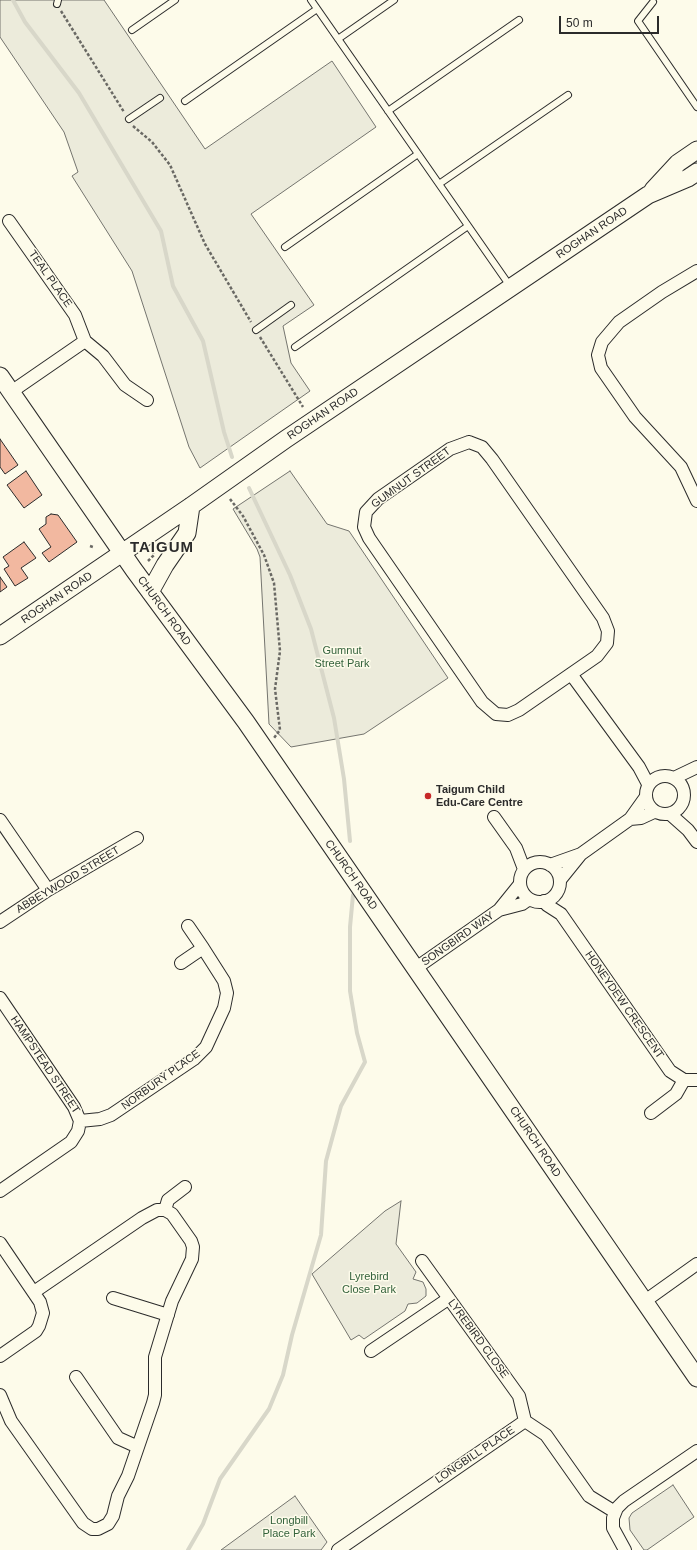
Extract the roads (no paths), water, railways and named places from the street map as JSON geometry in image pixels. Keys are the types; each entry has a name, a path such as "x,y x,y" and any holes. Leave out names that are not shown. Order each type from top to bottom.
{"street":[{"name":"ROGHAN ROAD","path":"648,195 678,163 697,150"},
{"name":"ROGHAN ROAD","path":"0,636 123,553 286,439 648,195 688,178 697,172"},
{"name":"TEAL PLACE","path":"9,221 75,315 85,341 102,356 125,386 147,400"},
{"path":"697,271 662,292 620,322 602,342 598,355 601,368 635,418 681,467 697,502"},
{"path":"11,392 85,341"},
{"name":"CHURCH ROAD","path":"0,376 150,592 246,722 697,1378"},
{"name":"GUMNUT STREET","path":"469,442 482,447 492,459 606,625 608,637 602,651 571,674 514,713 502,715 491,711 482,702 365,532 363,522 369,507 378,499 456,446 469,442"},
{"path":"150,592 164,565 188,533 191,506"},
{"path":"571,674 639,767 652,781"},
{"path":"494,817 516,848 524,869 520,884 521,890 529,899 544,901 556,893 560,880 581,854 630,819 645,798 652,781 661,776 674,778 696,768"},
{"path":"683,788 696,768"},
{"path":"645,798 654,812 659,814 670,814 680,807 684,798 683,788 674,778"},
{"path":"680,807 688,830"},
{"path":"630,819 641,818 654,812"},
{"path":"670,814 688,830 697,842"},
{"path":"0,820 48,890"},
{"name":"ABBEYWOOD STREET","path":"0,922 48,890 137,838"},
{"path":"516,848 534,862"},
{"path":"550,865 581,854"},
{"path":"524,869 534,862 550,865 555,869 560,880"},
{"name":"SONGBIRD WAY","path":"416,968 499,910 520,884"},
{"name":"HONEYDEW CRESCENT","path":"556,893 561,914 666,1066 675,1075 684,1080"},
{"name":"SONGBIRD WAY","path":"499,910 522,904 529,899"},
{"name":"HONEYDEW CRESCENT","path":"544,901 547,905 561,914"},
{"name":"NORBURY PLACE","path":"80,1121 100,1119 111,1115 194,1059 206,1047 224,1008 227,993 224,981 188,926"},
{"path":"180,964 203,948"},
{"name":"HAMPSTEAD STREET","path":"0,998 74,1107 80,1121 78,1131 71,1142 0,1191"},
{"path":"651,1113 676,1094 684,1080 697,1080"},
{"path":"165,1210 168,1200 185,1187"},
{"path":"0,1395 11,1421 80,1519 87,1527 92,1529 104,1527 111,1520 115,1504 128,1476 154,1399 155,1357 168,1315 194,1253 191,1241 172,1214 165,1210 157,1210 142,1218 34,1292"},
{"path":"0,1243 34,1292 43,1308 39,1326 30,1336 0,1356"},
{"name":"LYREBIRD CLOSE","path":"422,1261 518,1396 525,1421"},
{"path":"644,1301 697,1264"},
{"path":"113,1298 168,1315"},
{"path":"371,1351 448,1298"},
{"path":"76,1377 118,1438 138,1447"},
{"name":"LONGBILL PLACE","path":"338,1550 525,1421 546,1435 589,1496 615,1512"},
{"path":"625,1550 613,1528 615,1512 624,1501 697,1451"}],"lane":[{"path":"132,30 175,0"},
{"path":"311,0 511,288"},
{"path":"338,39 394,0"},
{"path":"654,2 638,21 697,108"},
{"path":"185,101 317,8"},
{"path":"388,110 519,20"},
{"path":"439,184 568,95"},
{"path":"129,119 160,98"},
{"path":"285,247 418,154"},
{"path":"295,347 468,226"},
{"path":"256,330 292,305"}],"waterway":[{"path":"13,0 25,22 79,93 161,231 173,286 203,341 224,432 232,457"},
{"path":"249,488 290,575 311,629 334,718 344,779 350,841"},
{"path":"188,1550 203,1524 220,1479 269,1409 283,1375 292,1335 321,1235 326,1161 341,1106 365,1062 357,1033 350,991 350,927 353,895"}],"place":[{"name":"Taigum Child Edu-Care Centre","path":"428,796"}],"district":[{"name":"TAIGUM","path":"162,548"}],"park label":[{"name":"Gumnut Street Park","path":"342,657"},
{"name":"Lyrebird Close Park","path":"369,1283"},
{"name":"Longbill Place Park","path":"289,1527"}]}
